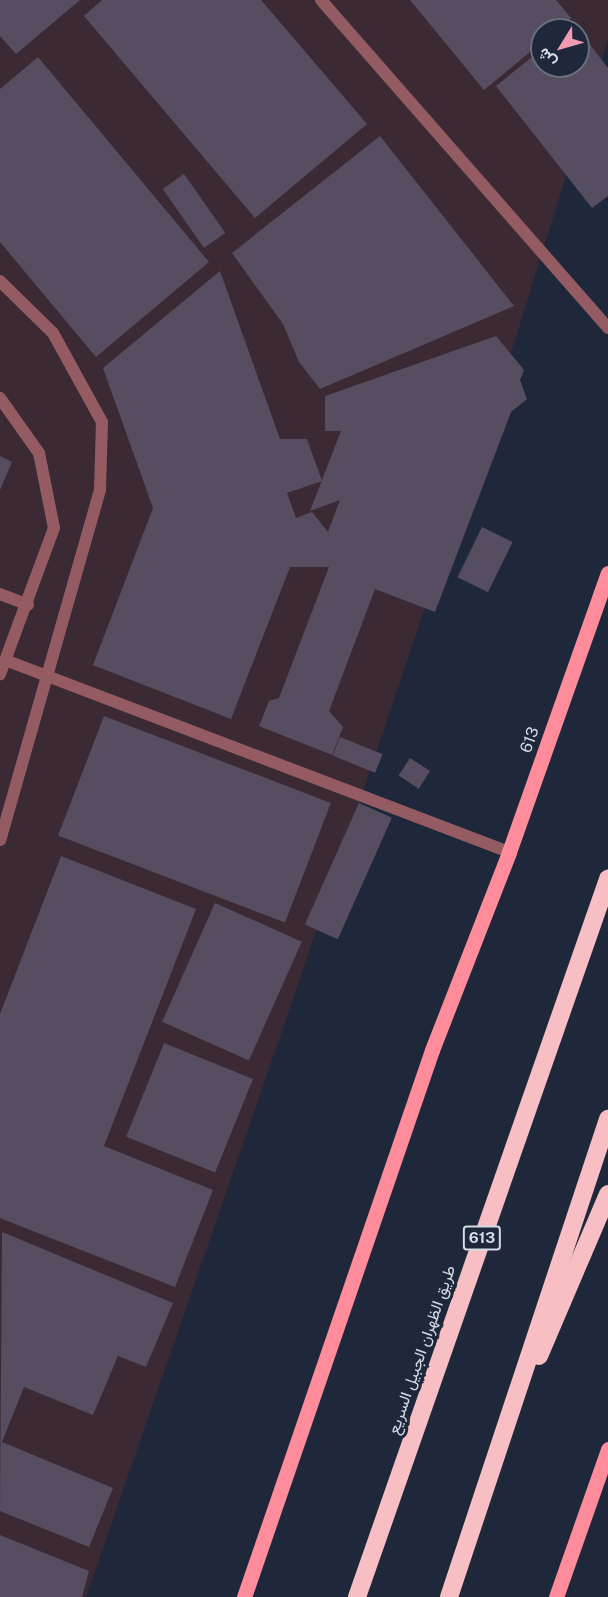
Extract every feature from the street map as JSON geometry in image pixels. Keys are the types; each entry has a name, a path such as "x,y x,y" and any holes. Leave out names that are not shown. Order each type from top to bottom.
{"highway":[{"name":"طريق الظهران الجبيل السريع","path":"357,1597 608,879"},
{"path":"449,1597 482,1491 608,1119"},
{"path":"482,1491 608,1194"}],"main road":[{"name":"613","path":"244,1597 432,1050 509,852 608,573"},
{"path":"556,1597 608,1449"}],"street":[{"path":"321,0 608,328"},
{"path":"0,280 53,333 102,422 100,490 0,840"},
{"path":"0,398 39,453 54,528 28,605 0,674"},
{"path":"0,594 28,605"},
{"path":"5,660 509,852"}],"shaded area":[{"path":"0,0 608,0 608,40 516,337 292,1002 86,1597 0,1597"}],"building":[{"path":"0,0 80,0 16,54 0,36"},
{"path":"102,0 261,0 367,124 255,218 84,16"},
{"path":"410,0 556,0 571,18 530,18 530,52 484,90"},
{"path":"590,45 608,68 608,196 592,208 496,86 530,59 530,78 590,78"},
{"path":"38,57 209,262 96,357 0,242 0,89"},
{"path":"380,136 514,306 320,389 299,362 283,324 232,253"},
{"path":"184,174 225,233 204,248 163,189"},
{"path":"220,271 280,439 307,439 322,480 341,431 325,431 325,396 496,336 524,370 520,380 527,399 511,412 435,612 375,589 329,711 343,727 332,755 259,726 269,701 279,698 329,567 290,567 231,719 93,665 153,508 103,368","holes":["322,481 310,511 340,500 328,532 312,512 296,518 287,493"]},
{"path":"0,456 12,462 0,490"},
{"path":"482,527 513,542 488,592 457,577"},
{"path":"104,716 331,803 285,923 58,835"},
{"path":"340,737 383,754 375,773 333,756"},
{"path":"410,758 430,771 419,789 399,776"},
{"path":"359,803 392,818 338,939 305,925"},
{"path":"61,856 196,909 104,1146 213,1190 175,1287 0,1218 0,1014"},
{"path":"215,903 302,942 249,1060 162,1022"},
{"path":"164,1043 253,1079 215,1173 126,1137"},
{"path":"2,1232 173,1303 146,1367 118,1356 93,1415 24,1387 2,1442 113,1488 89,1547 0,1511"},
{"path":"0,1535 89,1571 82,1597 0,1597"}]}
